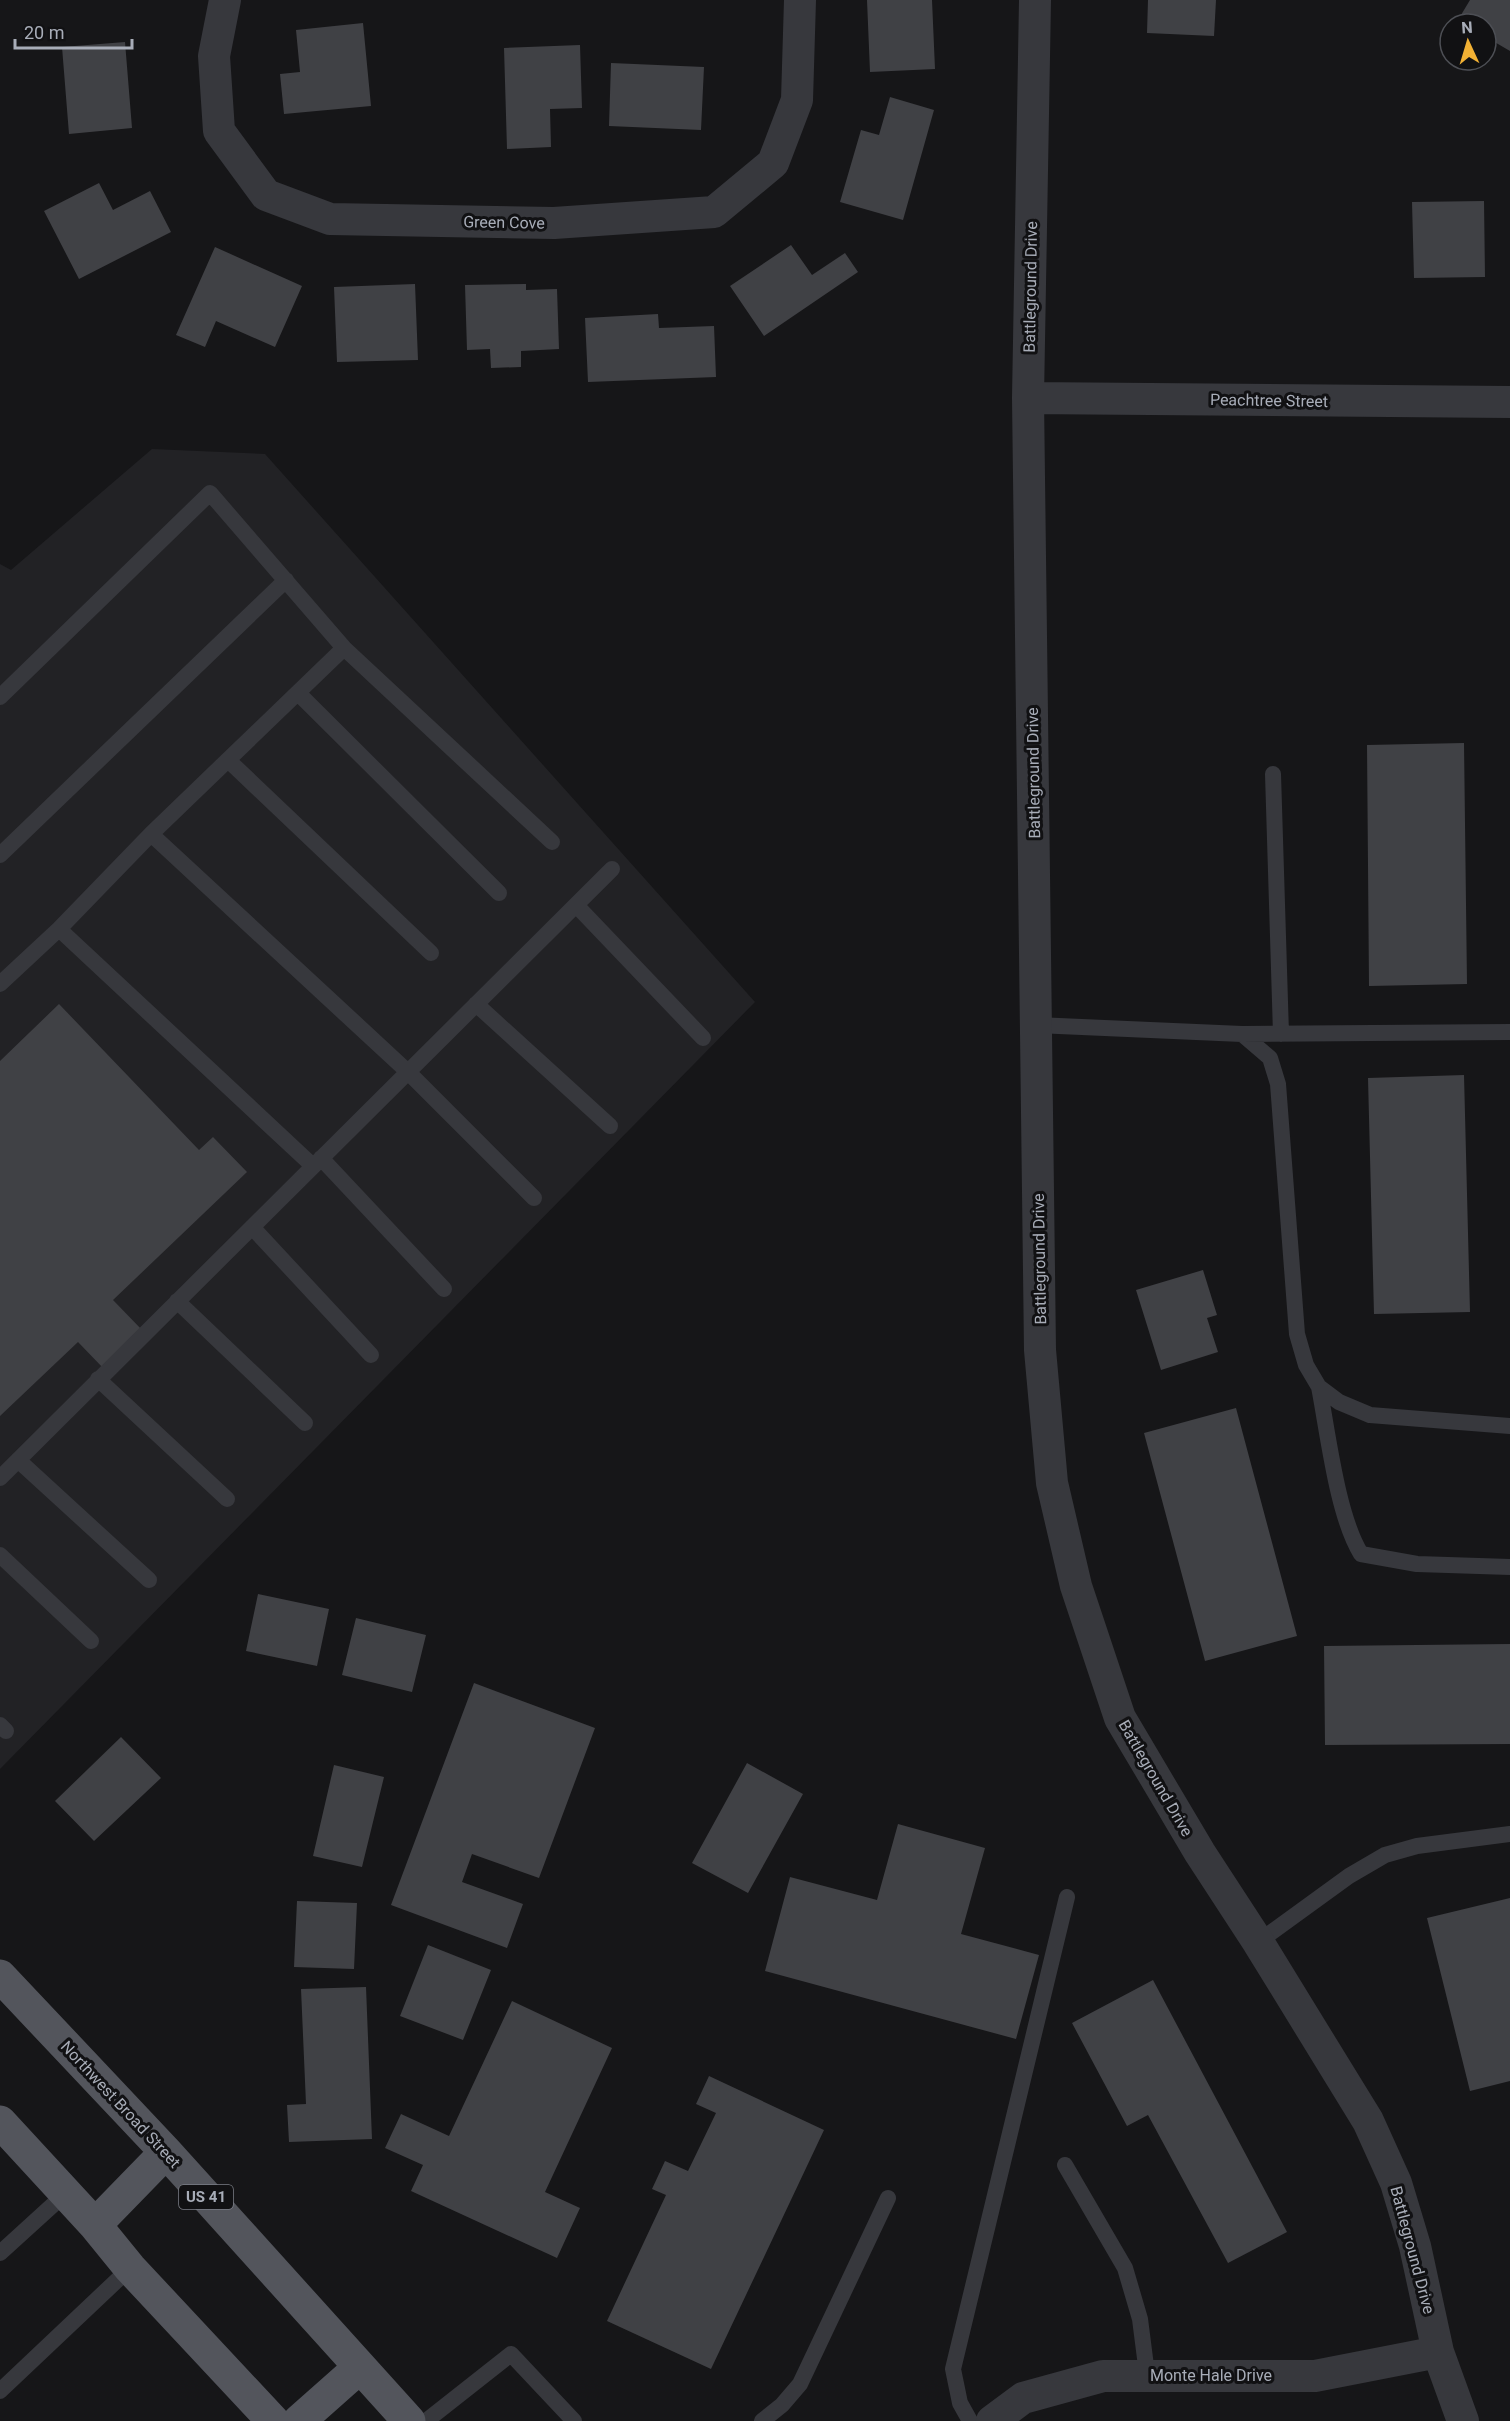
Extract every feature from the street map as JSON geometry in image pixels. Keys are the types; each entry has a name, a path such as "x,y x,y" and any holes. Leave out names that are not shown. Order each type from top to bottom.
{"main road":[{"name":"Northwest Broad Street","path":"0,1976 166,2152 409,2421"},
{"path":"0,2122 95,2224 130,2268 273,2421"},
{"path":"95,2224 166,2152"},
{"path":"299,2421 360,2367"}],"street":[{"name":"Green Cove","path":"225,0 214,56 219,131 266,195 330,219 554,223 714,212 773,163 797,100 800,0"},
{"name":"Battleground Drive","path":"1035,0 1028,398 1040,1350 1052,1483 1076,1586 1120,1718 1200,1853 1258,1942 1368,2121 1396,2183 1415,2246 1438,2352 1463,2421"},
{"name":"Peachtree Street","path":"1028,398 1510,402"},
{"name":"Monte Hale Drive","path":"992,2421 1023,2398 1103,2376 1146,2374 1315,2376 1438,2352"}],"lane":[{"path":"0,697 210,493 344,648 552,842"},
{"path":"0,855 286,580"},
{"path":"0,984 344,648"},
{"path":"298,693 499,893"},
{"path":"228,760 431,953"},
{"path":"1273,774 1281,1034"},
{"path":"151,834 408,1072 534,1198"},
{"path":"0,1478 612,869"},
{"path":"576,905 703,1038"},
{"path":"58,929 317,1162 444,1289"},
{"path":"476,1004 609,1126"},
{"path":"1036,1025 1242,1034 1510,1032"},
{"path":"1242,1034 1270,1058 1278,1084 1297,1334 1306,1365 1319,1387 1342,1505 1354,1543 1361,1554 1417,1564 1510,1567"},
{"path":"252,1227 371,1355"},
{"path":"177,1301 305,1423"},
{"path":"98,1379 226,1499"},
{"path":"1319,1387 1339,1402 1370,1414 1510,1426"},
{"path":"18,1460 149,1580"},
{"path":"0,1555 91,1641"},
{"path":"1258,1942 1349,1876 1385,1855 1418,1846 1510,1834"},
{"path":"970,2421 960,2403 953,2369 1067,1897"},
{"path":"1065,2164 1125,2268 1140,2319 1146,2374"},
{"path":"0,2253 66,2193"},
{"path":"762,2421 800,2384 888,2198"},
{"path":"0,2391 130,2268"},
{"path":"426,2421 511,2354 574,2421"}],"shaded area":[{"path":"152,449 265,454 755,1002 0,1769 0,564 11,570"}],"building":[{"path":"867,0 932,0 935,69 870,72"},
{"path":"1148,0 1216,0 1214,36 1147,33"},
{"path":"1470,0 1510,0 1510,51 1498,44 1498,12 1463,12"},
{"path":"363,23 371,106 284,114 280,74 300,72 296,30"},
{"path":"125,42 132,128 69,134 62,47"},
{"path":"580,45 582,108 550,109 551,147 507,149 504,48"},
{"path":"611,63 704,67 701,130 609,126"},
{"path":"890,97 934,110 903,220 840,202 861,130 879,135"},
{"path":"99,183 113,210 150,191 171,232 79,279 44,211"},
{"path":"1484,201 1485,277 1414,278 1412,202"},
{"path":"791,245 812,275 845,253 858,272 764,336 730,286"},
{"path":"215,247 302,286 275,347 216,321 205,347 176,335"},
{"path":"415,284 418,360 337,362 334,287"},
{"path":"526,284 526,290 557,289 559,349 521,351 521,367 491,368 490,349 467,350 465,285"},
{"path":"658,314 659,328 714,326 716,377 588,382 585,318"},
{"path":"1464,743 1467,984 1369,986 1367,745"},
{"path":"59,1004 199,1150 213,1137 247,1172 113,1300 144,1332 105,1370 78,1342 0,1416 0,1061"},
{"path":"1464,1075 1470,1312 1374,1314 1368,1078"},
{"path":"1203,1270 1217,1315 1207,1318 1218,1352 1161,1370 1136,1290"},
{"path":"1236,1408 1297,1636 1205,1661 1144,1433"},
{"path":"258,1594 329,1609 317,1666 246,1651"},
{"path":"356,1618 426,1635 412,1692 342,1675"},
{"path":"1510,1644 1510,1744 1325,1745 1324,1646"},
{"path":"474,1683 595,1728 539,1878 472,1854 462,1882 523,1904 507,1948 391,1905"},
{"path":"121,1737 161,1778 94,1841 55,1801"},
{"path":"747,1763 803,1794 748,1893 692,1863"},
{"path":"334,1765 384,1777 362,1867 313,1856"},
{"path":"898,1824 985,1848 961,1934 1039,1955 1016,2039 765,1971 790,1877 877,1900"},
{"path":"1510,1898 1510,2081 1470,2091 1427,1918"},
{"path":"297,1901 357,1903 354,1969 294,1967"},
{"path":"428,1945 491,1970 463,2040 400,2016"},
{"path":"1153,1980 1287,2232 1228,2263 1148,2115 1127,2126 1072,2023"},
{"path":"366,1987 372,2139 289,2142 287,2105 306,2104 301,1989"},
{"path":"512,2001 612,2048 545,2192 580,2208 557,2258 411,2191 423,2165 385,2148 401,2114 449,2136"},
{"path":"709,2076 824,2130 711,2369 607,2321 666,2195 652,2189 665,2161 688,2171 716,2113 696,2104"}]}
